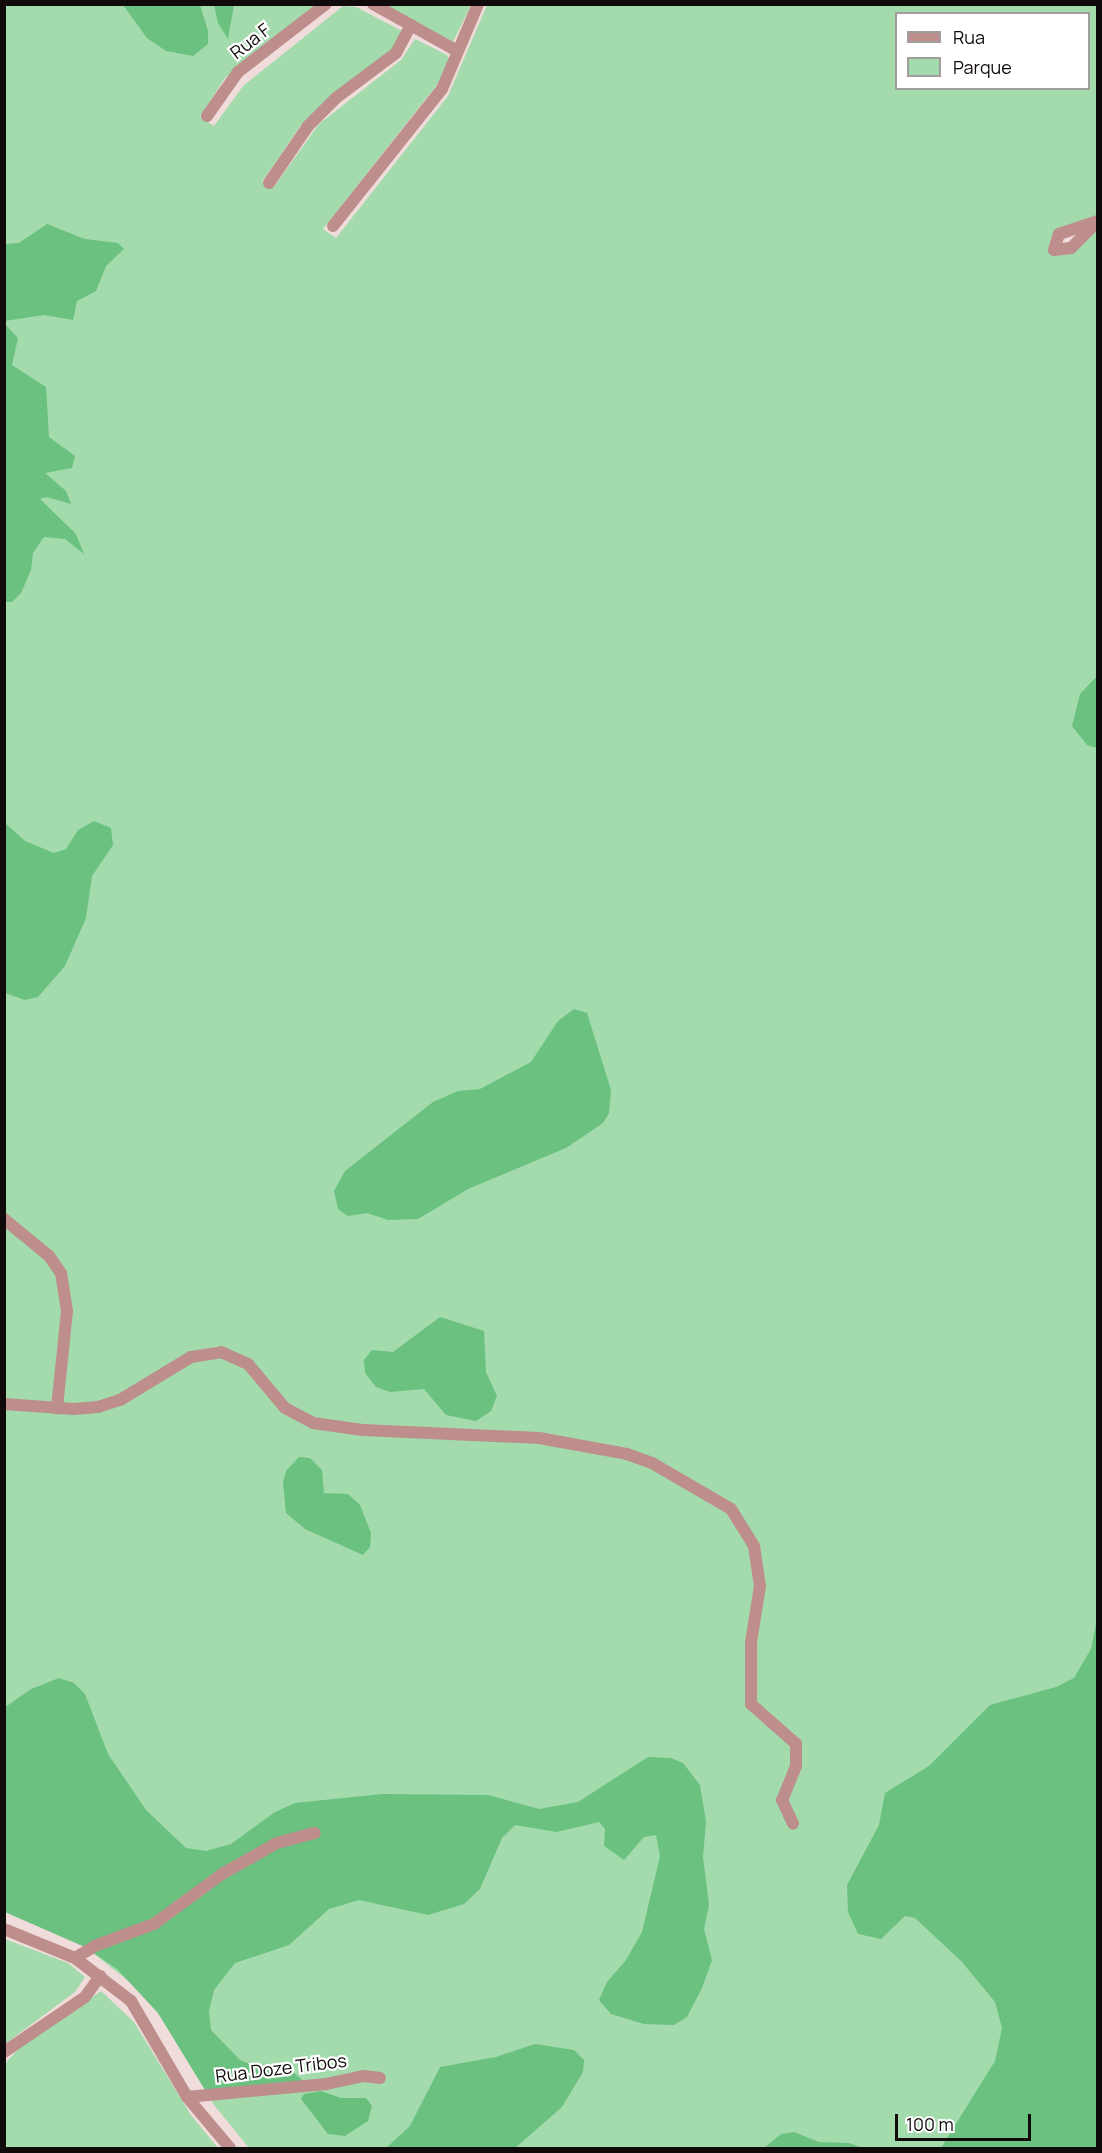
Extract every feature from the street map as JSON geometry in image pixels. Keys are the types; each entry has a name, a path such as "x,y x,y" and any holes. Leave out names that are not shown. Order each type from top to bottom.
{"street":[{"name":"Rua F","path":"207,116 238,72 326,4"},
{"path":"373,4 457,51"},
{"path":"333,226 436,98 450,75 457,51 478,4"},
{"path":"269,183 308,126 336,98 396,52 411,25"},
{"path":"4,1219 49,1256 61,1273 67,1304 57,1408"},
{"path":"4,1404 84,1409 120,1400 192,1357 221,1352 248,1365 285,1408 313,1423 363,1430 564,1441 634,1456 709,1494 737,1516 757,1558 760,1586 751,1642 750,1704 796,1744 796,1766 782,1800 793,1824"},
{"path":"75,1958 97,1945 154,1924 222,1874 277,1843 315,1833"},
{"path":"4,1929 75,1958 100,1976 141,2013 187,2097 230,2148"},
{"path":"4,2052 85,1997 100,1976"},
{"name":"Rua Doze Tribos","path":"187,2097 364,2076 380,2078"}],"green space":[{"path":"5,5 318,5 225,78 200,117 214,126 243,86 343,6 356,7 402,31 398,45 301,125 262,182 273,188 319,124 401,60 415,39 447,55 449,59 439,82 323,229 336,238 448,96 487,5 1097,5 1097,217 1072,224 1054,256 1062,255 1097,227 1097,2148 249,2148 214,2105 158,2013 132,1984 84,1946 5,1912"},
{"path":"382,5 471,5 453,42"},
{"path":"5,1939 68,1963 85,1977 75,1992 5,2044"},
{"path":"101,1991 134,2022 191,2115 218,2148 5,2148 5,2064 19,2048"}],"shaded area":[{"path":"123,5 200,5 208,31 208,44 193,56 166,51 147,38"},
{"path":"214,5 234,5 228,39 218,23"},
{"path":"47,224 85,239 118,243 124,249 106,266 96,291 77,301 73,320 44,315 5,321 5,244 19,243"},
{"path":"4,323 18,338 12,365 46,387 49,437 75,456 72,468 45,473 66,491 71,504 47,497 40,499 76,534 84,554 65,539 44,537 33,553 31,570 21,593 12,602 4,602"},
{"path":"1097,676 1097,748 1087,745 1072,726 1080,694"},
{"path":"94,821 111,828 113,845 92,876 86,918 65,966 38,997 25,1000 5,993 5,823 25,841 54,853 66,849 78,830"},
{"path":"574,1009 587,1013 611,1090 609,1113 603,1123 566,1148 468,1189 418,1219 388,1220 367,1213 348,1216 338,1209 334,1191 345,1171 433,1102 458,1091 480,1089 531,1062 558,1021"},
{"path":"440,1317 484,1331 486,1372 497,1396 491,1411 476,1421 446,1415 424,1389 390,1392 376,1387 365,1373 364,1360 372,1350 393,1352"},
{"path":"299,1457 310,1458 322,1470 324,1493 348,1494 360,1505 371,1533 370,1547 363,1555 305,1529 286,1513 283,1482 286,1471"},
{"path":"1097,1619 1097,2148 941,2148 995,2061 1002,2028 995,2002 962,1962 915,1918 905,1916 881,1939 858,1934 848,1912 847,1885 879,1825 885,1793 929,1766 990,1705 1056,1687 1074,1678 1091,1649"},
{"path":"59,1678 74,1683 85,1694 108,1754 146,1810 186,1848 206,1851 231,1844 275,1812 295,1803 382,1794 488,1795 539,1809 578,1802 648,1757 671,1758 683,1763 700,1785 706,1821 703,1857 709,1905 704,1929 712,1960 702,1988 687,2017 674,2025 644,2024 611,2014 599,2000 607,1982 626,1960 642,1932 660,1856 656,1835 644,1837 624,1860 604,1846 605,1829 599,1822 557,1832 515,1825 502,1838 480,1889 464,1904 428,1915 359,1900 329,1909 289,1945 235,1963 214,1990 209,2011 211,2030 240,2060 259,2068 294,2073 307,2084 207,2093 158,2013 118,1970 91,1951 154,1927 251,1861 278,1847 317,1836 316,1828 259,1847 156,1918 87,1948 5,1912 4,1708 31,1689"},
{"path":"535,2044 574,2050 584,2060 583,2072 562,2107 515,2148 386,2148 410,2126 440,2067 496,2057"},
{"path":"321,2091 341,2098 366,2098 372,2106 368,2121 345,2136 328,2134 301,2099 304,2094"},
{"path":"794,2132 819,2142 849,2143 863,2148 764,2148 781,2134"}]}
